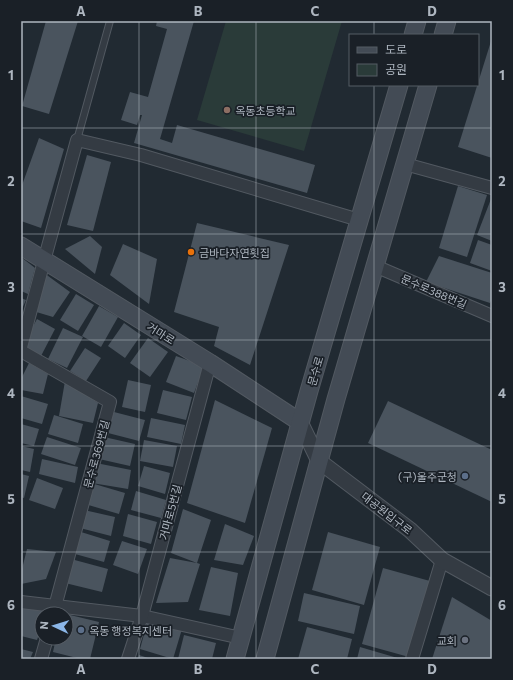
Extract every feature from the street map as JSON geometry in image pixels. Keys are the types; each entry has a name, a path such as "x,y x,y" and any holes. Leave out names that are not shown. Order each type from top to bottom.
{"main road":[{"path":"413,34 417,21"},
{"path":"443,34 447,21"},
{"name":"문수로","path":"235,659 300,422 398,86"},
{"path":"265,659 336,399 428,86"},
{"name":"거마로","path":"21,246 210,363 300,422"}],"street":[{"path":"21,347 77,140 141,155 359,220"},
{"path":"405,164 492,188"},
{"name":"문수로388번길","path":"375,266 492,316"},
{"name":"문수로369번길","path":"21,351 110,402 55,606"},
{"name":"거마로5번길","path":"128,659 142,616 210,363"},
{"name":"대공원입구로","path":"300,422 319,461 410,530 442,560 492,588"},
{"path":"412,659 442,560"},
{"path":"21,602 38,606"},
{"path":"74,611 142,616 241,638"},
{"path":"41,659 45,646"}],"lane":[{"path":"77,140 110,21"}],"green space":[{"path":"226,21 342,21 304,151 197,120"}],"building":[{"path":"46,21 78,21 49,114 22,106"},
{"path":"157,21 194,21 160,139 172,143 177,125 315,165 307,193 134,143 142,115 140,115 137,125 121,120 130,92 148,97 167,29 156,26"},
{"path":"492,38 492,158 458,147 477,86 479,86 479,80"},
{"path":"39,138 64,149 41,228 21,221 21,188"},
{"path":"87,155 111,162 93,231 67,225"},
{"path":"458,186 487,195 467,257 439,248"},
{"path":"492,199 492,241 477,235"},
{"path":"197,223 289,245 250,365 214,346 219,327 174,312"},
{"path":"90,236 102,247 95,274 65,249"},
{"path":"478,240 492,245 492,271 470,263"},
{"path":"123,244 157,259 149,304 110,275"},
{"path":"439,256 492,273 492,298 490,303 426,282"},
{"path":"21,257 35,268 28,294 21,291"},
{"path":"44,273 70,292 53,317 33,311"},
{"path":"76,294 94,305 78,331 60,320"},
{"path":"21,298 26,300 21,311"},
{"path":"99,306 118,317 101,347 82,336"},
{"path":"37,319 55,329 41,356 22,347"},
{"path":"124,323 141,335 125,358 108,346"},
{"path":"63,328 83,337 67,368 48,359"},
{"path":"148,338 168,352 150,377 130,363"},
{"path":"85,348 101,358 86,381 70,371"},
{"path":"176,356 204,366 194,393 166,382"},
{"path":"29,363 48,374 43,394 21,390 21,379"},
{"path":"128,380 151,385 145,412 122,407"},
{"path":"65,381 98,403 93,423 59,416"},
{"path":"163,390 192,397 186,420 157,413"},
{"path":"21,396 48,404 42,424 21,418"},
{"path":"215,400 272,428 245,523 187,503"},
{"name":"(구)울주군청","path":"388,401 492,450 492,502 368,443"},
{"path":"114,412 145,420 139,441 108,433"},
{"path":"54,415 83,424 78,443 48,434"},
{"path":"151,418 185,425 181,444 147,437"},
{"path":"21,424 39,429 34,446 21,443"},
{"path":"47,437 81,448 75,465 41,454"},
{"path":"104,437 135,444 130,466 99,459"},
{"path":"144,440 177,446 173,467 140,461"},
{"path":"21,446 34,449 30,472 21,470"},
{"path":"42,459 78,467 75,483 39,474"},
{"path":"96,463 131,470 128,489 92,483"},
{"path":"144,466 170,473 165,494 138,486"},
{"path":"21,474 29,476 24,498 21,497"},
{"path":"37,478 63,488 55,509 29,500"},
{"path":"91,483 125,493 119,514 85,504"},
{"path":"136,491 166,500 161,518 131,510"},
{"path":"183,509 211,520 197,563 171,553"},
{"path":"84,510 115,517 111,536 80,528"},
{"path":"128,514 157,522 151,544 123,536"},
{"path":"225,524 254,536 243,565 214,560"},
{"path":"81,532 110,541 104,562 75,554"},
{"path":"328,532 380,547 364,605 312,590"},
{"path":"122,541 147,549 138,574 113,565"},
{"path":"27,549 56,552 46,579 21,584 21,573"},
{"path":"170,558 200,564 188,602 156,603"},
{"path":"71,559 108,569 102,592 65,583"},
{"path":"211,567 238,573 230,616 199,610"},
{"path":"383,568 430,581 409,657 362,644"},
{"path":"304,593 360,606 354,634 298,621"},
{"name":"교회","path":"452,597 492,621 492,659 432,659"},
{"path":"21,607 34,608 34,639 21,636"},
{"name":"옥동 행정복지센터","path":"74,616 99,622 90,659 81,659 53,652 54,646 74,646"},
{"path":"148,620 182,629 173,659 140,649"},
{"path":"307,627 352,639 347,659 298,659"},
{"path":"184,635 216,643 212,659 178,659"},
{"path":"360,647 401,659 357,659"},
{"path":"21,649 33,652 30,659 21,659"},
{"path":"139,655 151,659 138,659"}],"place":[{"name":"옥동초등학교","path":"227,110"},
{"name":"금바다자연횟집","path":"191,252"},
{"name":"(구)울주군청","path":"465,476"},
{"name":"옥동 행정복지센터","path":"81,630"},
{"name":"교회","path":"465,640"}]}
